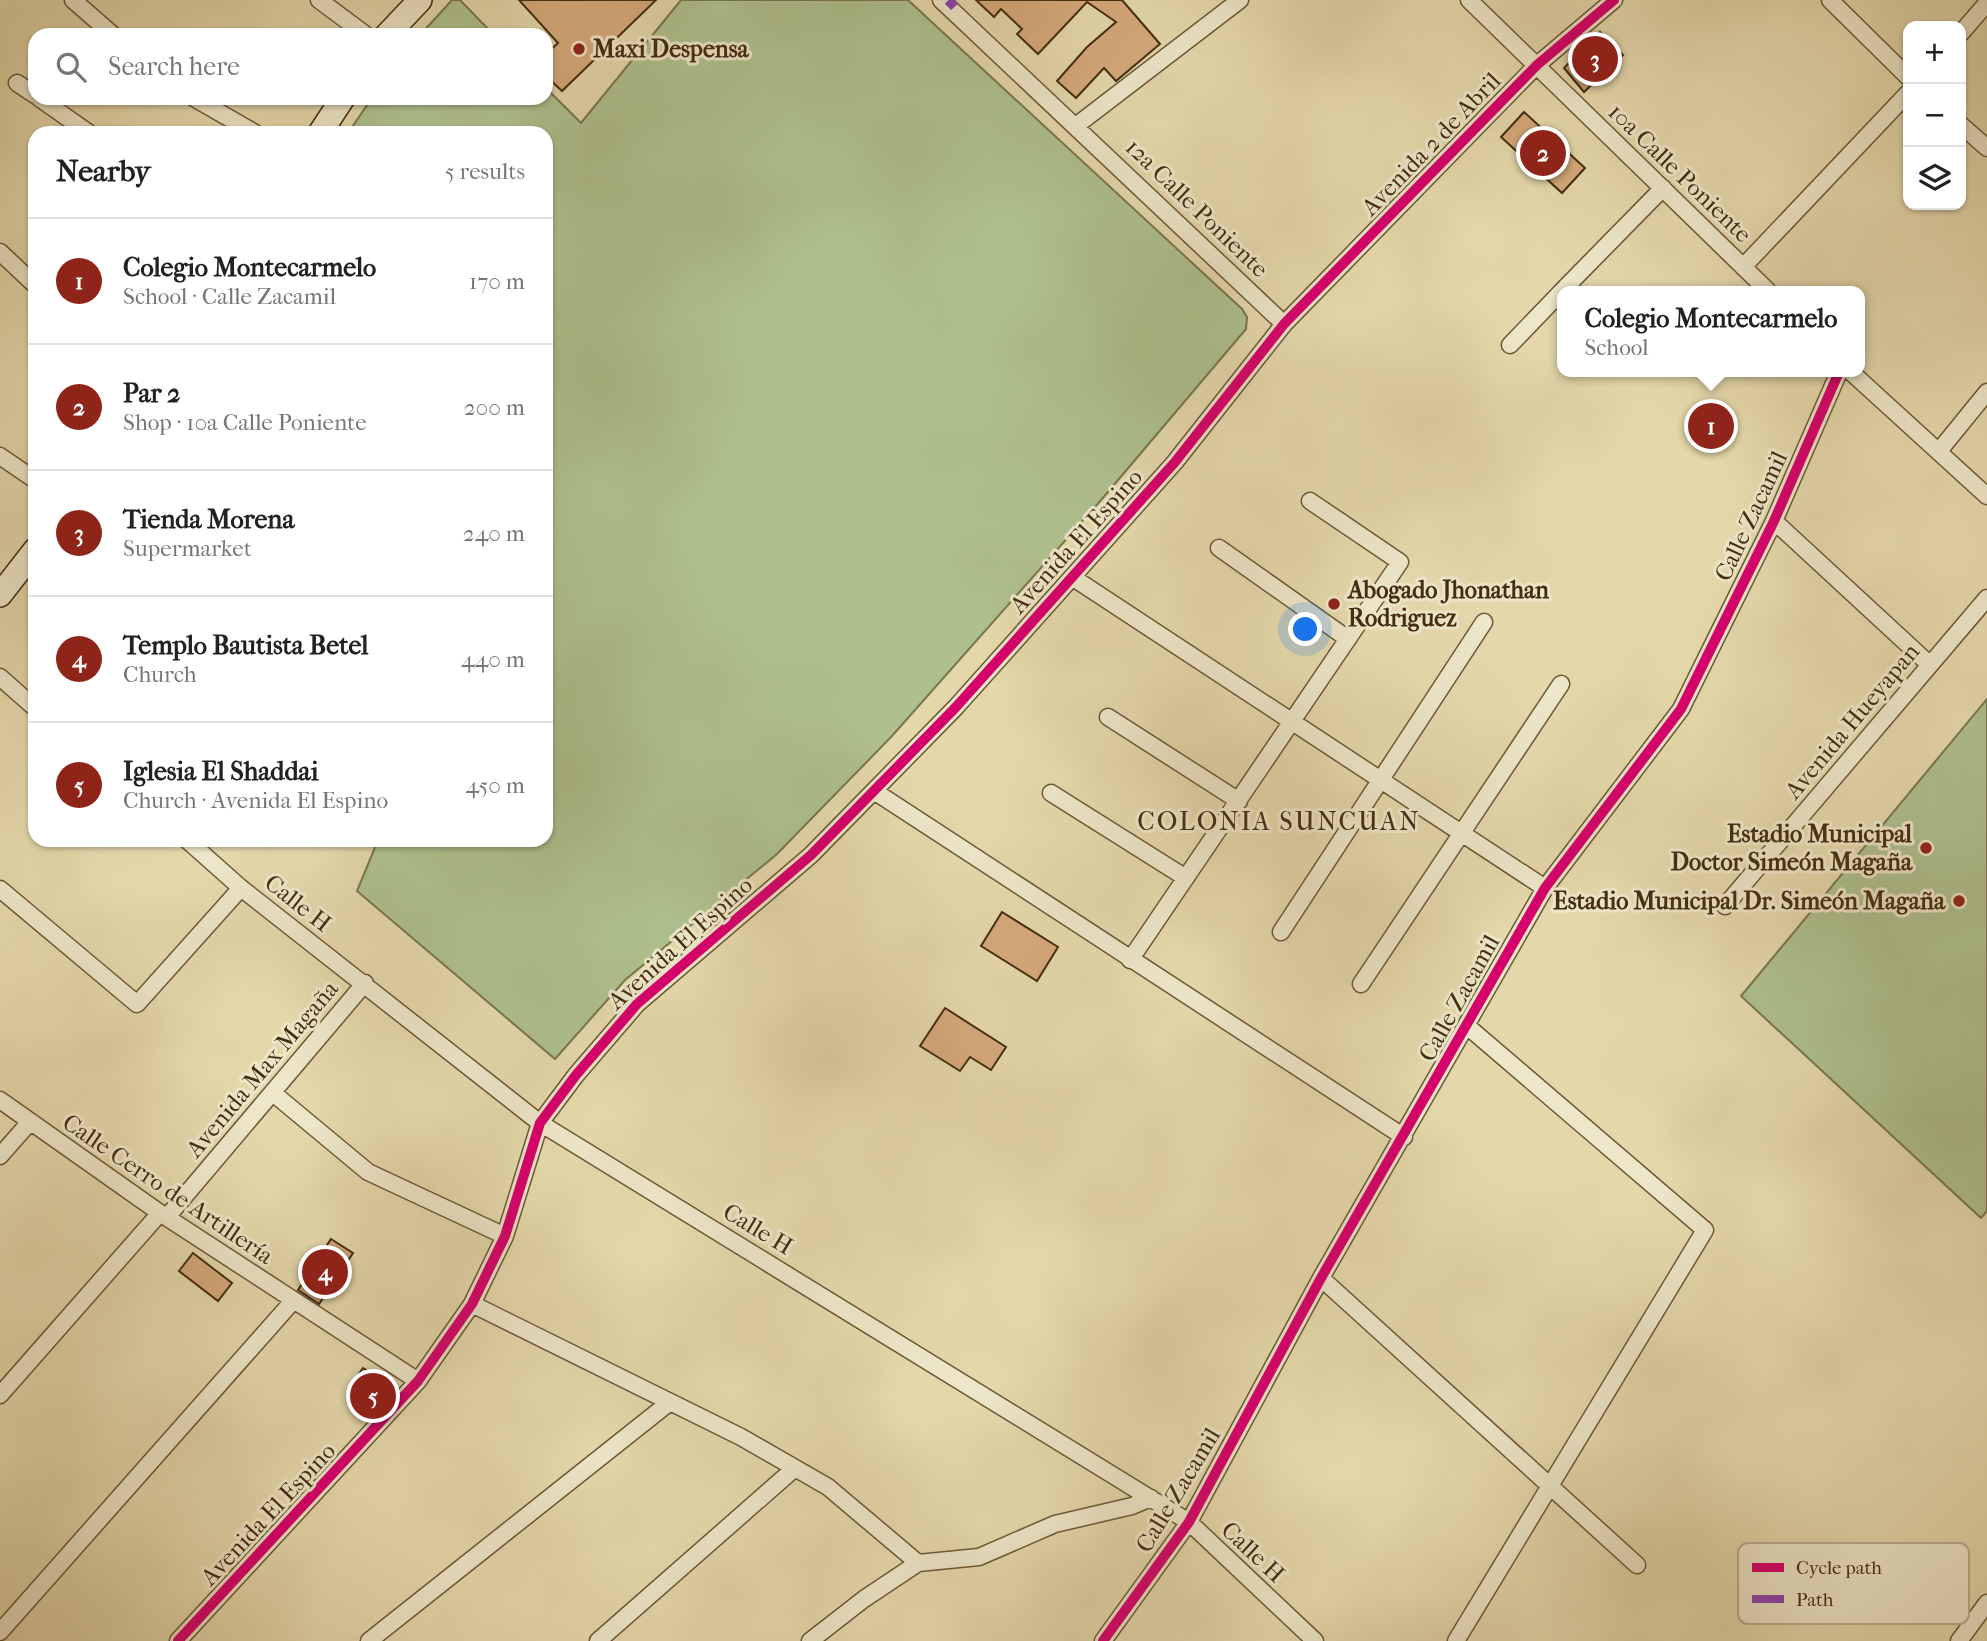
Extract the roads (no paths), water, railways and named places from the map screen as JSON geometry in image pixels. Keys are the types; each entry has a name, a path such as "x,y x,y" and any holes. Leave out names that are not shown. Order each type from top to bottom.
{"street":[{"path":"73,0 105,28"},
{"path":"319,0 357,28"},
{"path":"394,28 420,0"},
{"path":"1077,125 1240,0"},
{"name":"10a Calle Poniente","path":"1469,0 1763,286"},
{"name":"Avenida 2 de Abril","path":"1284,324 1537,65 1614,0"},
{"path":"1830,0 1903,72"},
{"name":"12a Calle Poniente","path":"948,2 1284,324"},
{"path":"1966,27 1987,3"},
{"path":"17,83 28,91"},
{"path":"1743,267 1903,98"},
{"path":"49,105 79,126"},
{"path":"206,105 243,126"},
{"path":"325,126 338,105"},
{"path":"1966,130 1987,149"},
{"path":"1567,286 1663,188"},
{"path":"0,252 28,278"},
{"path":"1510,345 1557,296"},
{"name":"Avenida El Espino","path":"178,1641 418,1381 472,1304 505,1236 540,1123 576,1075 638,1004 811,855 956,707 1175,462 1284,324"},
{"name":"Calle Zacamil","path":"1103,1641 1189,1522 1321,1278 1545,888 1681,709 1774,521 1837,377"},
{"path":"1857,377 1987,496"},
{"path":"1939,451 1987,392"},
{"path":"0,456 28,475"},
{"path":"1130,960 1400,562 1310,500"},
{"path":"1774,521 1929,664"},
{"path":"1219,548 1348,639"},
{"path":"0,595 28,559"},
{"path":"1072,577 1545,888"},
{"name":"Avenida Hueyapan","path":"1725,906 1987,598"},
{"path":"1281,932 1484,622"},
{"path":"0,677 28,702"},
{"path":"1361,984 1561,684"},
{"path":"1108,717 1239,801"},
{"path":"874,790 1404,1137"},
{"path":"1051,793 1186,878"},
{"name":"Calle H","path":"195,847 241,888 540,1123 1189,1522 1315,1641"},
{"path":"0,889 137,1004 241,888"},
{"name":"Avenida Max Magaña","path":"0,1395 273,1093 365,983"},
{"path":"1456,1641 1705,1230 1467,1026"},
{"path":"273,1093 368,1172 505,1236"},
{"name":"Calle Cerro de Artillería","path":"0,1100 163,1215 418,1381"},
{"path":"0,1156 29,1123"},
{"path":"1321,1278 1637,1565"},
{"path":"0,1632 293,1301"},
{"path":"472,1304 670,1402 795,1468 828,1488 918,1563"},
{"path":"369,1641 670,1402"},
{"path":"598,1641 795,1468"},
{"path":"810,1641 864,1599 918,1563 979,1557 1055,1524 1132,1506 1150,1498"},
{"path":"1959,1641 1987,1603"}],"place":[{"name":"Maxi Despensa","path":"579,49"},
{"name":"Tienda Morena","path":"1595,59"},
{"name":"Par 2","path":"1543,153"},
{"name":"Colegio Montecarmelo","path":"1711,426"},
{"name":"Abogado Jhonathan Rodriguez","path":"1334,604"},
{"name":"Estadio Municipal Doctor Simeón Magaña","path":"1926,848"},
{"name":"Estadio Municipal Dr. Simeón Magaña","path":"1959,901"},
{"name":"Templo Bautista Betel","path":"325,1272"},
{"name":"Iglesia El Shaddai","path":"373,1396"}],"district":[{"name":"COLONIA SUNCUAN","path":"1279,821"}]}
